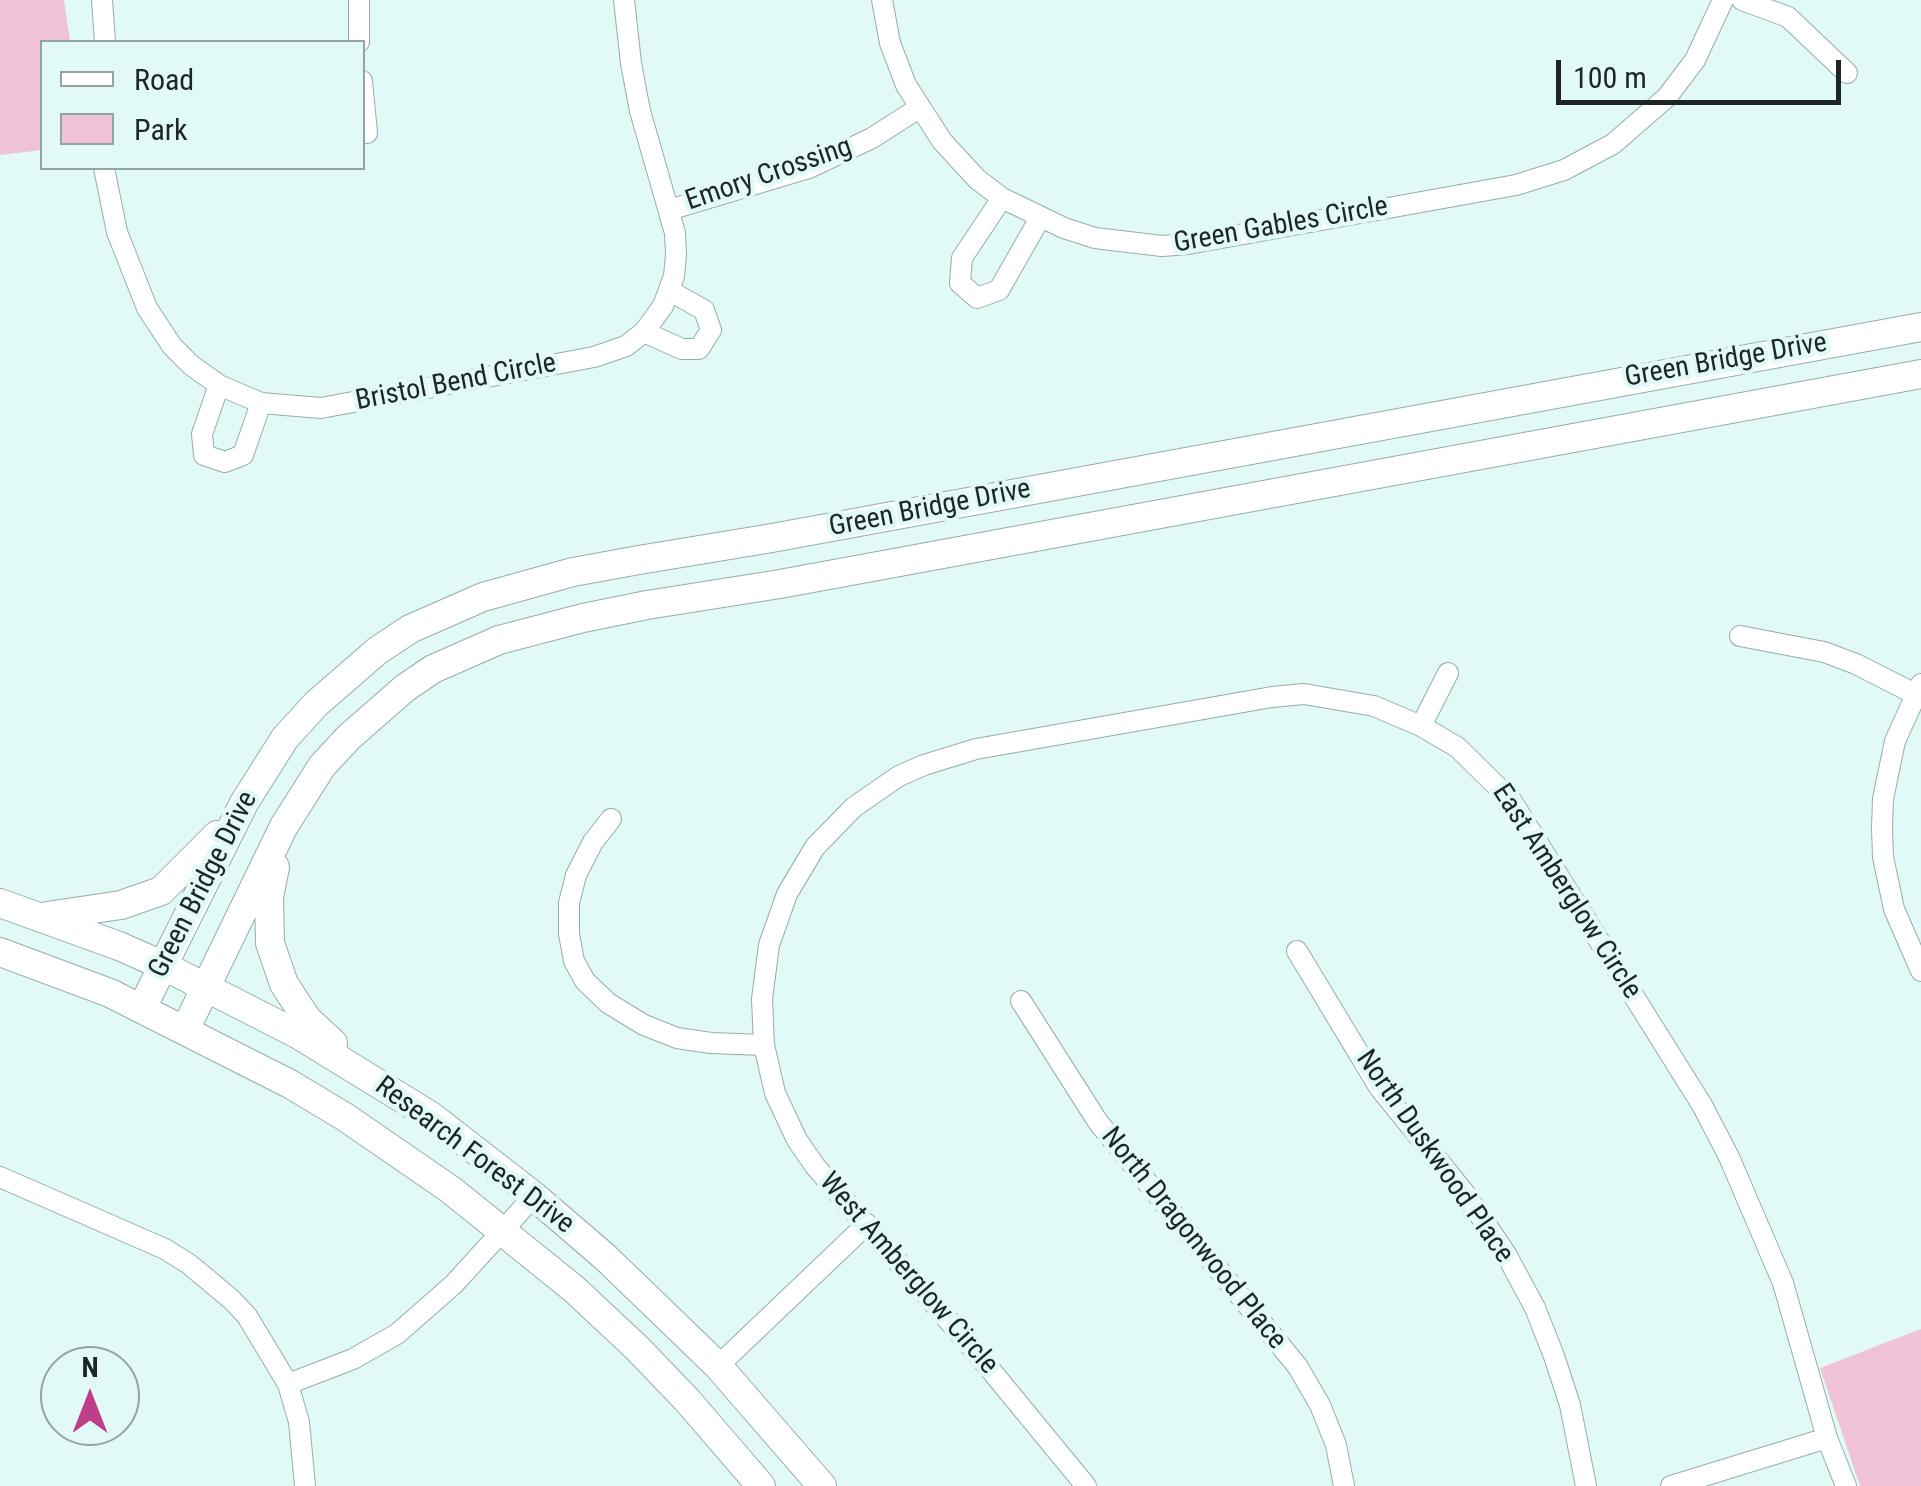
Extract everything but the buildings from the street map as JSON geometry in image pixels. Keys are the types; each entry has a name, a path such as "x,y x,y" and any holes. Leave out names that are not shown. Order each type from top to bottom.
{"main road":[{"name":"Green Bridge Drive","path":"142,1008 244,804 285,738 316,704 377,651 440,614 527,584 640,560 1921,327"},
{"name":"Green Bridge Drive","path":"185,1030 284,826 322,766 404,688 460,656 540,628 648,605 1921,374"},
{"path":"42,916 122,905 160,891 192,863 244,804"},
{"path":"284,826 268,897 274,956 284,984 307,1019 371,1078"},
{"name":"Research Forest Drive","path":"0,903 162,965 299,1035 431,1116 605,1257 718,1366 822,1486"},
{"name":"Research Forest Drive","path":"0,952 142,1008 290,1084 451,1190 574,1290 637,1348 761,1486"}],"street":[{"path":"102,0 105,40"},
{"path":"359,0 359,40"},
{"name":"Bristol Bend Circle","path":"104,170 117,232 146,308 190,365 219,384 261,403 301,408 341,404 594,357 626,346 644,332 670,292 676,254 675,233 640,111 624,0"},
{"name":"Green Gables Circle","path":"882,0 890,43 906,85 961,164 1002,198 1040,218 1096,238 1136,245 1188,244 1516,184 1564,170 1613,144 1666,97 1695,60 1723,0"},
{"path":"1742,0 1788,18 1848,73"},
{"name":"Emory Crossing","path":"669,210 809,168 872,138 920,108"},
{"path":"365,112 367,133"},
{"path":"1002,198 962,258 960,284 977,298 998,290 1040,218"},
{"path":"644,332 682,349 699,350 711,330 704,310 670,292"},
{"path":"219,384 202,434 204,455 225,462 243,455 261,403"},
{"path":"1740,636 1824,652 1918,689 1895,741 1883,799 1882,828 1886,880 1921,972"},
{"path":"1422,726 1448,674"},
{"name":"East Amberglow Circle","path":"764,1045 764,972 787,894 815,846 834,825 854,806 900,776 976,749 1272,697 1304,694 1374,706 1422,726 1467,755 1511,800 1702,1105 1762,1227 1783,1283 1826,1438 1846,1486"},
{"path":"611,819 576,875 569,903 571,948 585,981 608,1002 644,1025 678,1038 764,1045"},
{"name":"North Duskwood Place","path":"1297,951 1379,1088 1466,1195 1506,1254 1535,1308 1554,1356 1570,1406 1586,1486"},
{"name":"North Dragonwood Place","path":"1021,1001 1098,1122 1298,1368 1320,1405 1336,1446 1344,1486"},
{"name":"West Amberglow Circle","path":"764,1045 776,1093 797,1140 815,1166 1086,1486"},
{"path":"0,1176 165,1249 189,1264 247,1316 288,1384 299,1422 306,1486"},
{"path":"288,1384 352,1358 397,1334 454,1284 534,1196"},
{"path":"718,1366 866,1224"},
{"path":"1672,1486 1826,1438"}],"green space":[{"path":"0,0 64,0 70,40 40,40 40,150 0,155"},
{"path":"1921,1329 1921,1486 1860,1486 1820,1368"}]}
